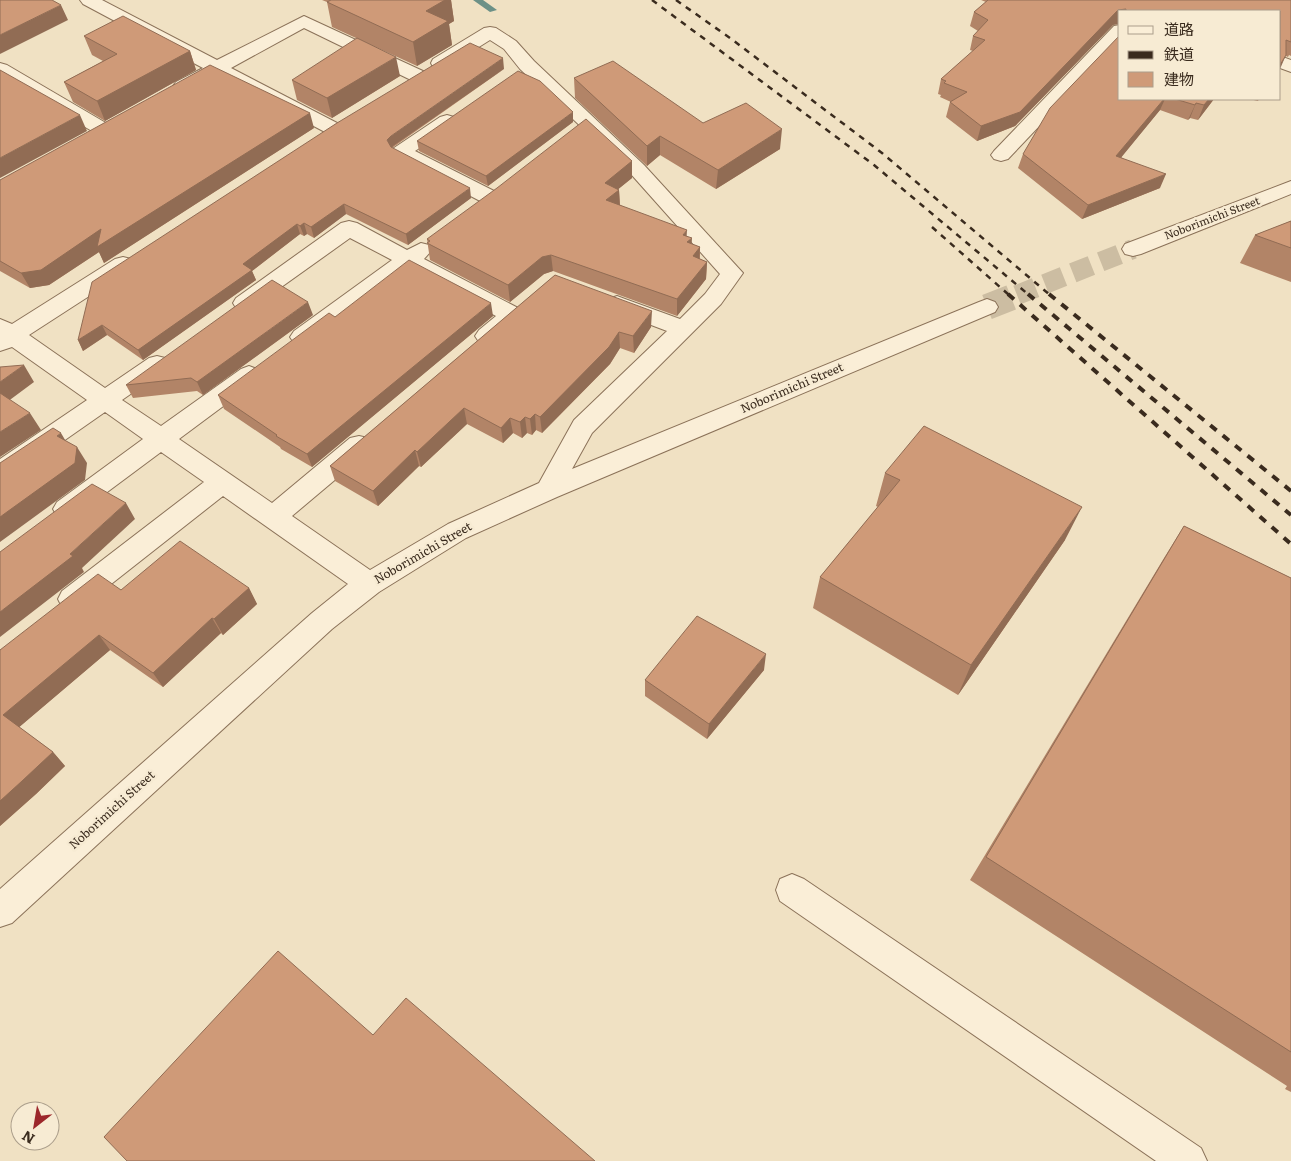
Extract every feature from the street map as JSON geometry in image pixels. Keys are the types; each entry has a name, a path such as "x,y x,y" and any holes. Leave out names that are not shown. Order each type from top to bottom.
{"street":[{"path":"89,0 333,128"},
{"path":"165,96 304,21 418,76"},
{"path":"401,86 490,32 510,45 520,71 582,128 637,169 732,273 713,299 684,329 582,426 548,490"},
{"path":"1001,155 1118,32"},
{"path":"0,69 104,130"},
{"path":"464,109 402,152 499,192 469,214"},
{"path":"87,140 122,120"},
{"name":"Noborimichi Street","path":"1133,249 1291,187"},
{"path":"227,315 349,228 409,259 519,309 468,352"},
{"path":"289,346 439,237"},
{"path":"143,250 4,335 106,400 369,584"},
{"path":"600,298 684,329"},
{"name":"Noborimichi Street","path":"0,911 314,628 369,584 457,531 548,490 987,307"},
{"path":"0,472 179,349"},
{"path":"48,523 264,364"},
{"path":"273,517 378,428"},
{"path":"55,613 222,482"},
{"path":"792,890 1188,1161"}],"building":[{"path":"0,0 52,0 61,5 0,35"},
{"path":"331,0 445,0 426,11 448,21 413,42 327,2"},
{"path":"988,0 1291,0 1291,42 1286,40 1286,55 1281,63 1281,10 1118,10 1020,112 981,126 950,102 967,92 944,83 946,81 941,79 985,40 973,36 988,20 974,12"},
{"path":"123,16 190,51 97,101 64,82 117,54 84,36"},
{"path":"1118,37 1118,100 1163,100 1116,156 1166,174 1088,205 1023,154 1050,108"},
{"path":"357,38 396,57 327,98 292,80"},
{"path":"470,43 503,58 387,140 391,147 470,188 406,234 344,204 311,227 304,223 300,226 297,224 243,264 252,270 138,350 102,325 78,340 92,282 337,123"},
{"path":"613,61 703,123 746,103 782,129 718,170 660,136 647,146 574,78"},
{"path":"210,65 310,113 97,247 101,229 41,270 21,273 0,261 0,180"},
{"path":"0,70 80,115 0,158"},
{"path":"518,71 540,81 573,112 486,176 417,141"},
{"path":"1178,100 1208,100 1204,105 1196,103 1195,105"},
{"path":"586,119 632,161 605,183 619,190 606,200 687,230 683,235 692,238 687,242 700,247 693,256 707,262 677,299 551,255 542,257 508,285 427,243 430,241 427,239"},
{"path":"1291,221 1291,248 1255,235"},
{"path":"409,260 491,303 307,454 276,436 218,395 329,313 335,317"},
{"path":"555,275 652,311 633,336 619,332 609,347 540,417 535,414 530,419 525,417 520,422 510,418 501,428 464,408 417,452 415,450 373,491 330,466"},
{"path":"272,280 308,302 197,382 191,378 126,385"},
{"path":"24,365 0,382 0,367"},
{"path":"0,393 30,413 0,432"},
{"path":"924,426 1082,507 971,665 820,577 900,480 885,473"},
{"path":"53,428 61,433 57,436 77,447 75,463 0,517 0,463"},
{"path":"92,484 126,503 70,554 73,556 0,612 0,552"},
{"path":"1184,526 1291,578 1291,1052 986,857"},
{"path":"180,541 249,588 214,619 212,618 153,673 99,635 3,715 53,752 0,801 0,650 98,574 121,590"},
{"path":"697,616 766,654 709,724 645,680"},
{"path":"278,951 373,1035 406,998 595,1161 127,1161 104,1137"}],"waterway":[{"path":"477,0 493,10"}],"tunnel":[{"path":"1017,295 1133,249"},
{"path":"987,307 1020,294"}],"railway":[{"path":"652,0 874,165 1029,295"},
{"path":"676,0 730,38 882,153 1050,295"},
{"path":"932,227 1009,295"},
{"path":"1008,294 1291,544"},
{"path":"1028,294 1291,515"},
{"path":"1049,294 1291,491"}]}
